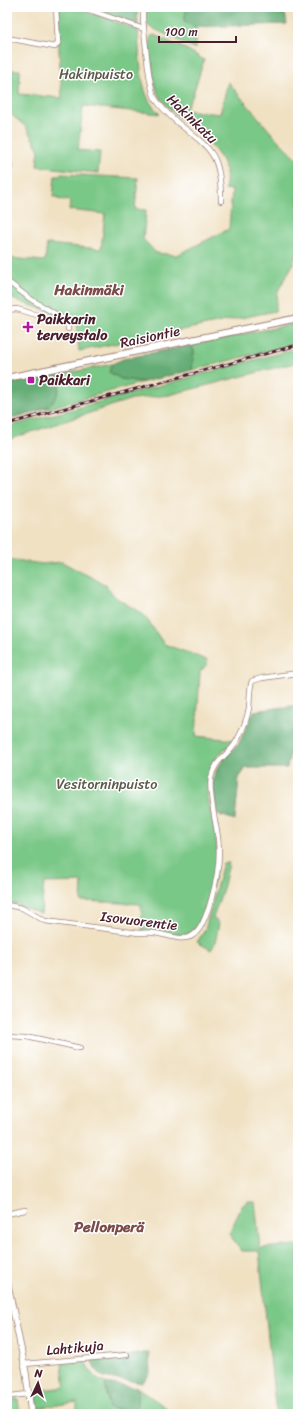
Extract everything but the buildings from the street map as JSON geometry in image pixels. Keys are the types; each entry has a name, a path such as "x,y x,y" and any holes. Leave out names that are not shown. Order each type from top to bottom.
{"main road":[{"name":"Raisiontie","path":"7,378 298,318"}],"street":[{"path":"7,38 55,47 58,43 56,7"},
{"path":"81,7 144,29"},
{"name":"Hakinkatu","path":"143,7 144,29 151,83 155,98 171,117 204,144 214,155 220,173 221,201"},
{"path":"296,7 298,16"},
{"path":"7,281 29,298 67,321 68,329"},
{"path":"7,310 17,309 37,315"},
{"name":"Isovuorentie","path":"7,905 22,908 45,921 139,934 154,932 179,938 196,933 202,925 216,885 218,868 218,839 210,784 213,772 221,758 234,746 242,732 249,708 249,694 252,681 262,678 298,673"},
{"path":"7,1035 27,1036 80,1048"},
{"path":"7,1214 25,1210"},
{"path":"7,1280 24,1364 31,1414"},
{"name":"Lahtikuja","path":"24,1364 127,1355"},
{"path":"7,1398 11,1396 28,1394"}],"green space":[{"name":"Hakinpuisto","path":"59,7 74,7 138,30 140,64 145,89 154,108 160,114 83,106 78,150 100,152 98,173 37,166 39,150 26,127 7,111 7,70 20,70 19,94 62,98 59,50"},
{"path":"89,7 137,7 138,25"},
{"path":"147,7 187,7 184,22 196,27 196,49 148,26 145,17"},
{"path":"187,7 284,7 287,24 196,27 184,22"},
{"path":"154,35 188,50 204,60 192,97 185,110 220,114 228,82 274,136 298,160 298,250 292,266 278,291 275,311 79,351 76,321 7,297 7,258 45,261 47,244 101,249 105,214 69,210 70,201 53,197 55,176 59,176 60,174 138,178 135,209 146,210 143,239 156,253 177,255 229,229 232,190 225,189 226,171 222,160 215,150 176,114 157,93 149,48 151,36"},
{"path":"298,323 298,343 192,370 194,351 191,345"},
{"path":"191,345 194,351 192,370 144,382 121,379 109,372 112,364 123,359"},
{"path":"298,348 298,362 169,395 132,399 7,440 7,427"},
{"path":"112,364 109,372 121,379 144,382 45,409 53,401 59,391 59,375"},
{"path":"51,375 59,375 57,396 52,403 45,408 7,419 7,384"},
{"name":"Vesitorninpuisto","path":"7,559 43,564 62,562 106,585 115,597 144,615 164,644 207,660 207,664 200,672 196,736 234,740 215,760 208,778 209,799 217,853 216,871 199,924 187,934 165,934 142,930 141,904 81,901 82,882 44,883 41,914 16,904 7,903"},
{"path":"298,705 298,721 287,768 246,768 239,778 235,820 217,814 212,781 217,769 226,756 238,745 254,711"},
{"path":"223,863 229,863 224,885 213,918 219,923 215,943 211,950 197,942 205,930"},
{"path":"247,1202 255,1202 260,1248 298,1245 298,1414 276,1414 259,1251 242,1251 229,1234 242,1206"},
{"path":"149,1352 150,1374 142,1383 106,1378 99,1374 91,1360 126,1356"},
{"path":"79,1361 85,1362 95,1377 105,1383 109,1408 135,1414 77,1414 77,1402 38,1408 34,1391 65,1387 62,1364"},
{"path":"105,1383 138,1388 136,1414 109,1408"},
{"path":"138,1388 175,1414 136,1414"},
{"path":"14,1399 18,1399 20,1414 7,1414 7,1403"}],"railway":[{"path":"7,424 298,345"}],"place":[{"name":"Paikkarin terveystalo","path":"28,327"},
{"name":"Paikkari","path":"31,380"}],"district":[{"name":"Hakinmäki","path":"89,290"},
{"name":"Pellonperä","path":"109,1227"}]}
